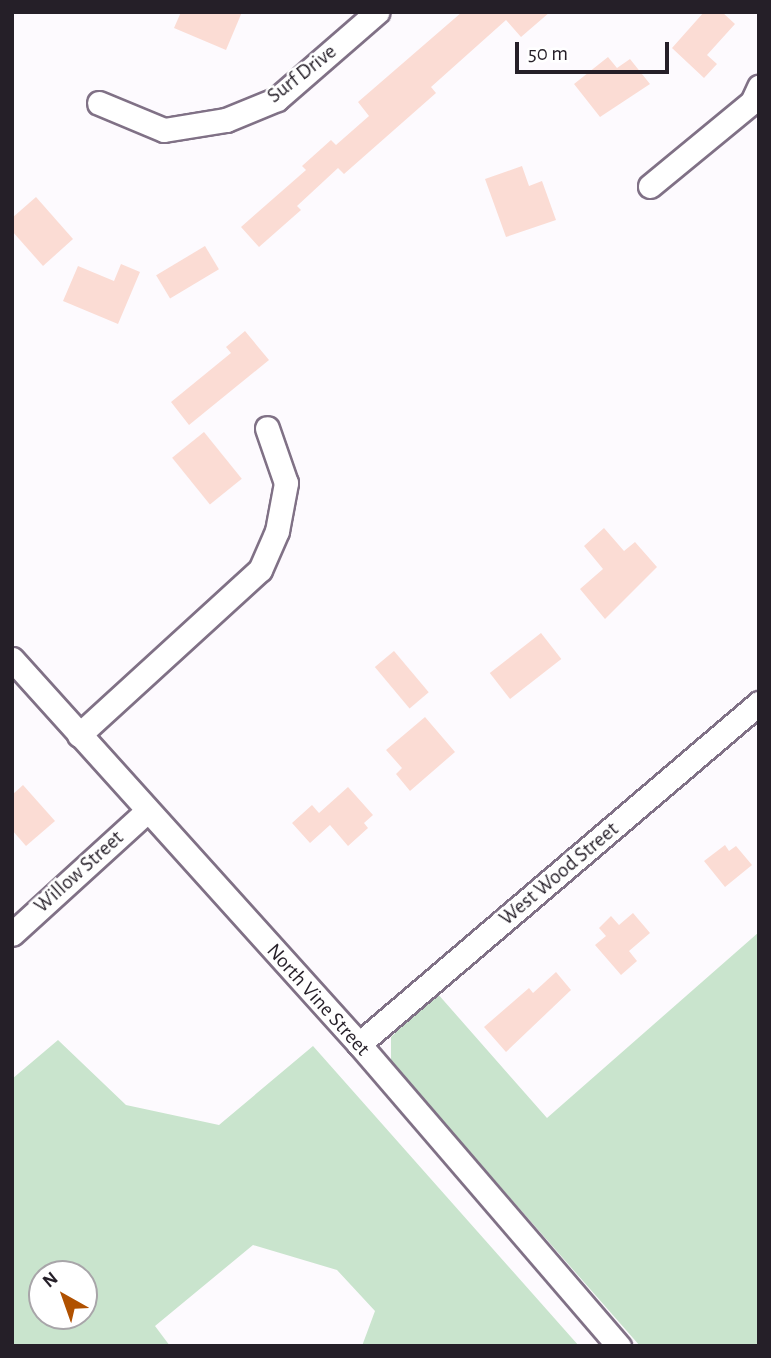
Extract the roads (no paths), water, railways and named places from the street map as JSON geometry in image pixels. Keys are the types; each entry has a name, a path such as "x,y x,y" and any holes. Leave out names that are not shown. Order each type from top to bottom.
{"street":[{"name":"Surf Drive","path":"99,103 164,130 226,120 277,99 377,12"},
{"path":"650,186 752,102 759,87"},
{"path":"79,734 260,570 277,531 286,483 267,428"},
{"name":"North Vine Street","path":"12,659 359,1044 619,1346"},
{"name":"West Wood Street","path":"359,1044 759,703"},
{"name":"Willow Street","path":"12,933 147,811"}]}
